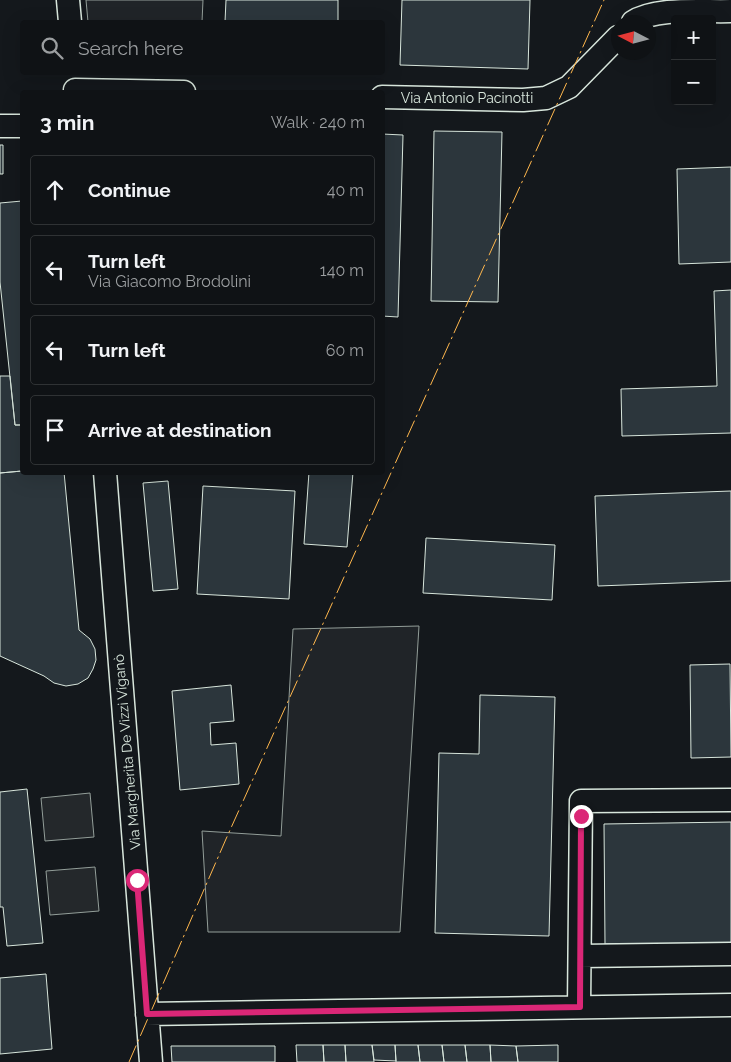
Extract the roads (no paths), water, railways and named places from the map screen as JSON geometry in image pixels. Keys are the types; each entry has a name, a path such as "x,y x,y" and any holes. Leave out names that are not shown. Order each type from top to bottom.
{"street":[{"path":"68,0 70,20"},
{"path":"648,15 654,13 731,11"},
{"name":"Via Antonio Pacinotti","path":"385,98 523,100 546,98 569,87 611,44"},
{"path":"74,85 153,90"},
{"path":"0,126 20,126"},
{"name":"Via Margherita De Vizzi Viganò","path":"105,475 151,1062"},
{"path":"580,1007 581,801 731,800"},
{"path":"580,956 731,954"},
{"path":"147,1014 731,1005"}]}
